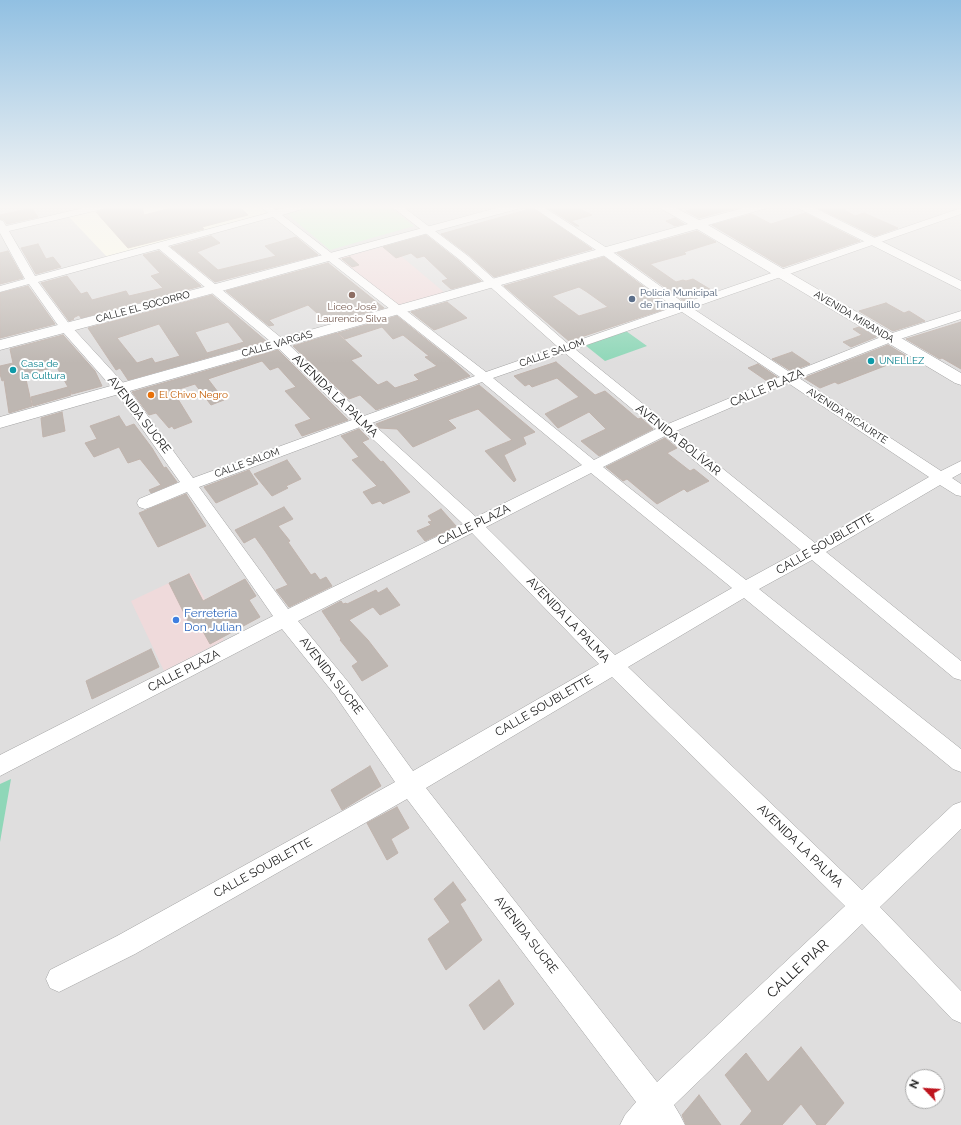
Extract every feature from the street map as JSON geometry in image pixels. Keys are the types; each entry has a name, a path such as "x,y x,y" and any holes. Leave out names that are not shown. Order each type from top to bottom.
{"street":[{"name":"AVENIDA SUCRE","path":"19,258 32,281 66,328 121,389 191,484 285,619 342,689 410,784 663,1114"},
{"path":"0,289 113,258"},
{"name":"AVENIDA LA PALMA","path":"177,258 280,343 361,422 474,524 613,666 863,907 961,1010"},
{"name":"CALLE EL SOCORRO","path":"0,345 318,258"},
{"path":"334,258 484,377 592,466 961,762"},
{"name":"AVENIDA BOLÍVAR","path":"464,258 566,348 961,672"},
{"name":"CALLE VARGAS","path":"0,423 575,258"},
{"name":"AVENIDA RICAURTE","path":"615,258 682,307 961,491"},
{"name":"AVENIDA MIRANDA","path":"757,258 961,380"},
{"name":"CALLE SALOM","path":"146,503 191,484 484,377 824,258"},
{"path":"906,258 961,286"},
{"name":"CALLE PLAZA","path":"0,766 285,619 666,430 789,378 890,338 961,315"},
{"name":"CALLE SOUBLETTE","path":"59,979 126,945 410,784 746,588 814,551 961,466"},
{"name":"CALLE PIAR","path":"635,1125 663,1114 863,907 961,813"}],"shaded area":[{"path":"0,258 961,258 961,1125 0,1125"},
{"path":"341,258 404,258 445,293 399,306"},
{"name":"Ferreteria Don Julian","path":"190,573 205,599 201,601 224,640 164,671 131,601"}],"green space":[{"path":"626,331 647,346 605,361 585,345"},
{"path":"11,779 0,842 0,784"}],"building":[{"path":"0,258 12,258 23,278 0,284"},
{"path":"27,258 54,258 61,267 36,274"},
{"path":"146,258 168,258 201,286 81,318 79,315 69,321 41,283 67,276 81,294 87,292 92,300 126,291 129,296 163,288 151,276 160,273"},
{"path":"185,258 205,258 218,270 266,258 305,258 215,282"},
{"path":"352,258 359,265 352,267 342,259"},
{"path":"427,258 456,258 481,281 451,289 442,281 448,279"},
{"path":"473,258 559,258 494,277"},
{"path":"599,258 606,258 671,307 569,341 504,286","holes":["579,287 608,307 579,316 552,296"]},
{"path":"625,258 670,258 650,264 676,282 693,279 713,291 684,301"},
{"path":"769,258 808,258 783,267"},
{"path":"328,263 384,308 328,323 308,305 269,320 274,325 269,326 226,291"},
{"path":"28,286 55,324 0,338 0,293"},
{"path":"212,295 266,341 128,380 120,368 116,370 88,328","holes":["228,322 244,342 207,353 195,332","159,324 180,356 155,363 152,358 137,363 117,338"]},
{"path":"447,302 467,318 434,330 411,312"},
{"path":"886,303 904,313 909,311 925,321 893,331 859,311"},
{"path":"397,316 470,376 376,410 360,395 349,399 293,346 337,333 362,356 351,360 378,385 387,381 395,388 419,380 414,375 437,366 425,357 429,356 403,335 393,339 382,327 345,339 338,333"},
{"path":"961,322 961,369 942,358 940,359 906,339"},
{"path":"859,327 876,337 851,347 843,342 862,335 853,329"},
{"path":"63,335 95,371 102,386 72,394 70,390 71,395 33,406 31,397 68,387 54,362 55,367 25,375 32,406 9,413 4,380 2,381 0,374 0,366 13,363 10,349"},
{"path":"888,345 908,357 838,384 835,382 820,388 804,378"},
{"path":"278,350 348,420 302,436 295,425 311,419 285,391 296,387 278,367 270,370 262,361 208,379 224,400 211,405 195,384 173,391 192,422 174,429 172,426 169,428 156,413 149,415 132,392"},
{"path":"792,352 810,364 791,371 772,359"},
{"path":"556,362 595,395 605,391 638,419 641,418 653,429 599,456 581,441 606,429 589,412 558,428 545,414 579,397 557,378 532,387 529,384 525,386 514,376"},
{"path":"758,364 777,377 767,381 748,368"},
{"path":"479,385 535,432 523,437 526,444 504,455 516,480 514,482 485,451 512,440 478,409 448,420 456,428 413,447 397,429 379,428 376,424"},
{"path":"62,412 65,431 43,437 41,418"},
{"path":"119,416 126,427 134,424 152,448 164,468 166,467 177,482 151,493 149,490 161,485 140,459 128,463 119,447 94,457 85,443 97,439 90,426"},
{"path":"359,429 369,439 362,442 381,462 383,461 410,492 383,504 380,501 372,504 363,492 377,486 352,460 359,457 341,436"},
{"path":"665,438 677,448 667,453 690,471 694,469 709,481 687,492 684,489 657,504 627,479 623,481 606,467"},
{"path":"287,460 301,479 286,486 288,488 272,496 254,474"},
{"path":"249,470 258,484 216,503 204,487"},
{"path":"186,494 206,526 158,547 139,513"},
{"path":"284,507 293,519 278,526 290,541 288,542 311,575 315,573 320,580 326,577 332,586 289,607 276,590 288,585 265,551 255,537 244,543 235,530"},
{"path":"441,509 456,526 425,541 417,531 431,525 428,522 432,521 428,516"},
{"path":"189,574 203,601 245,579 256,596 249,600 260,617 210,644 200,626 192,629 169,583"},
{"path":"387,588 400,605 380,615 373,607 349,620 368,640 388,666 362,681 352,666 358,662 340,640 341,639 322,611 341,601 343,604 347,604 376,590 378,593"},
{"path":"151,649 159,667 92,699 86,681"},
{"path":"370,766 381,786 342,810 331,790"},
{"path":"397,807 409,828 391,839 398,853 387,860 367,823"},
{"path":"453,882 466,900 460,904 482,940 446,970 428,939 450,922 434,899"},
{"path":"499,980 514,1004 484,1030 469,1005"},
{"path":"801,1047 844,1103 825,1125 817,1125 801,1104 782,1125 740,1125 752,1111 725,1075 746,1053 768,1082"},
{"path":"699,1095 721,1125 686,1125 682,1115"}],"place":[{"name":"Liceo José Laurencio Silva","path":"352,295"},
{"name":"Policía Municipal de Tinaquillo","path":"632,299"},
{"name":"UNELLEZ","path":"871,361"},
{"name":"Casa de la Cultura","path":"13,370"},
{"name":"El Chivo Negro","path":"151,395"},
{"name":"Ferreteria Don Julian","path":"176,620"}]}
